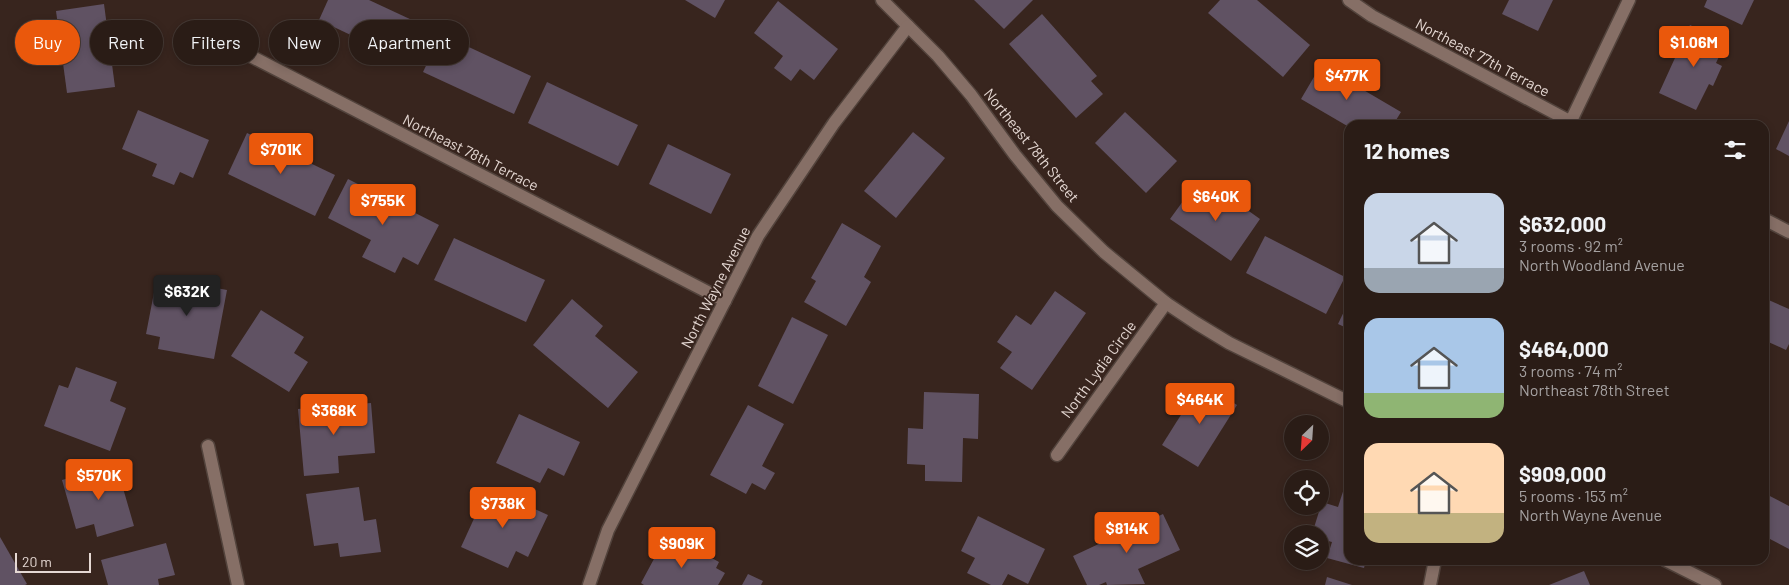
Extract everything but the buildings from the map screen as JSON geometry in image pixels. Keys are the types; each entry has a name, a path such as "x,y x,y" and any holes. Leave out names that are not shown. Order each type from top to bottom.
{"street":[{"name":"Northeast 78th Street","path":"882,0 938,56 971,95 1014,155 1057,206 1104,252 1166,303 1229,343 1344,400"},
{"name":"Northeast 77th Terrace","path":"1350,0 1372,16 1566,120"},
{"path":"1575,120 1629,0"},
{"name":"North Wayne Avenue","path":"589,585 608,530 758,236 834,124 908,26"},
{"name":"Northeast 78th Terrace","path":"259,60 725,301"},
{"path":"1769,222 1789,232"},
{"name":"North Lydia Circle","path":"1057,454 1166,303"},
{"path":"208,446 238,585"},
{"path":"1430,585 1434,565"},
{"path":"1675,565 1715,585"}]}
